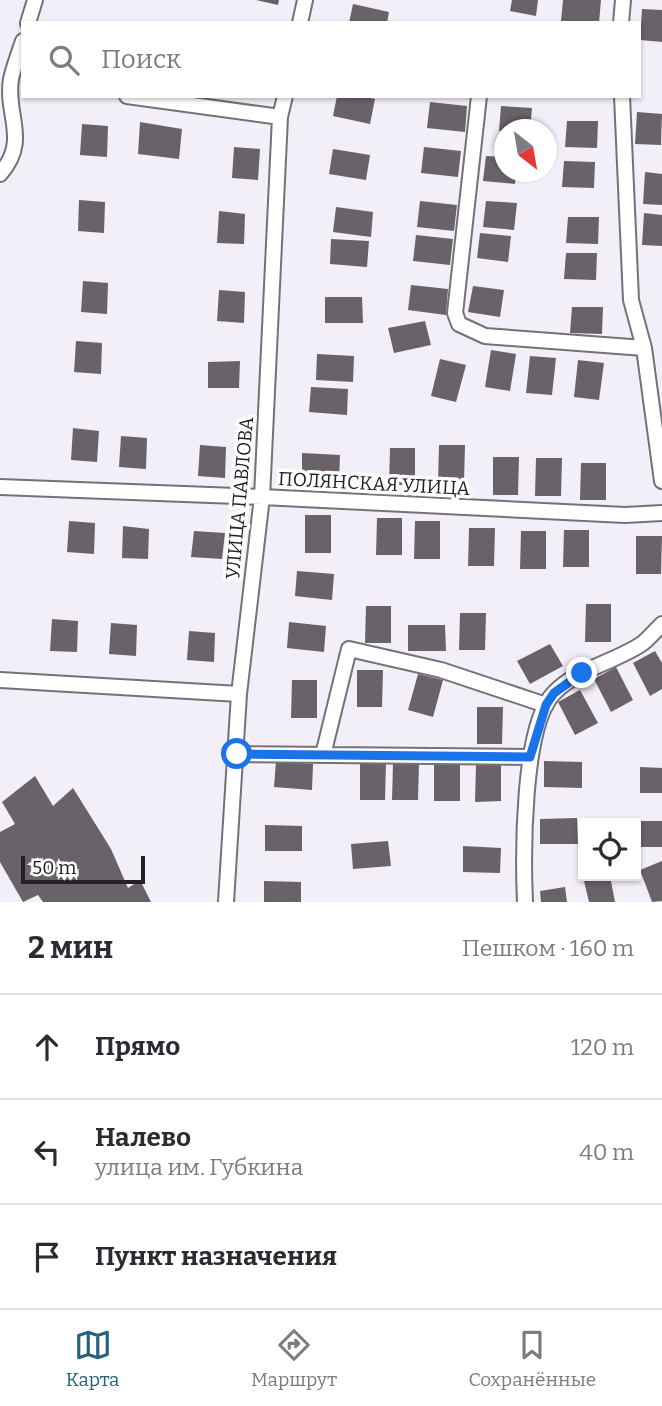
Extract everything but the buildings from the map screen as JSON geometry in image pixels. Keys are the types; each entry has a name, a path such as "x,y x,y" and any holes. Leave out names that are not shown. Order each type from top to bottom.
{"street":[{"path":"29,21 35,0"},
{"path":"300,21 305,0"},
{"path":"621,21 623,0"},
{"path":"0,174 9,164 16,142 11,81 21,48"},
{"path":"142,98 280,117"},
{"name":"УЛИЦА ПАВЛОВА","path":"226,902 239,694 262,497 280,117 285,98"},
{"path":"479,98 455,313 458,324 485,335 644,348"},
{"path":"622,98 631,300 644,348 662,481"},
{"name":"ПОЛЯНСКАЯ УЛИЦА","path":"0,487 625,515 662,513"},
{"path":"525,902 523,858 530,757 546,705 554,693 582,673 642,643 662,624"},
{"path":"323,755 349,649 441,670 546,705"},
{"path":"0,680 239,694"},
{"path":"237,754 530,757"}],"route":[{"path":"237,754 530,757 546,705 554,693 582,673"}]}
